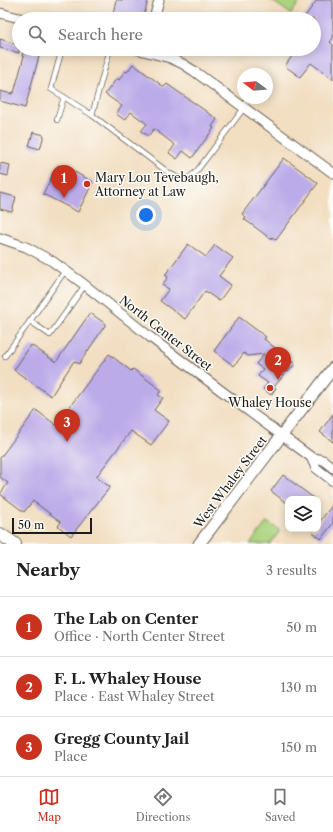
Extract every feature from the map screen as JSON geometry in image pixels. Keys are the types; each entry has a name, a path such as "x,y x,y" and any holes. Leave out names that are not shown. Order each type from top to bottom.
{"main road":[{"path":"0,534 15,544"}],"street":[{"path":"156,12 159,0"},
{"path":"0,13 12,16"},
{"path":"163,56 170,58 194,71 333,173"},
{"name":"North Center Street","path":"0,238 26,247 52,261 85,285 150,337 311,457 323,460 333,468"},
{"name":"West Whaley Street","path":"199,544 333,368"},
{"name":"North Center Street","path":"311,457 316,468 333,480"}],"lane":[{"path":"60,56 51,89 92,115 169,173 180,179 187,179 196,172 244,108"},
{"path":"92,115 108,56"},
{"path":"57,120 64,97"},
{"path":"6,356 65,271"},
{"path":"30,321 50,335 85,285"}],"green space":[{"path":"271,0 301,0 292,12 288,12"},
{"path":"267,522 279,530 270,544 250,544"}],"building":[{"path":"116,0 148,0 145,12 113,12"},
{"path":"317,0 333,0 333,38 330,42 333,45 333,79 311,63 300,77 285,66 292,56 321,56 321,12 308,12"},
{"path":"0,39 12,43 12,51 0,48"},
{"path":"24,56 39,56 25,108 0,101 0,91 12,94 12,92 14,93"},
{"path":"133,64 164,87 167,84 217,119 212,127 214,128 192,158 183,151 177,159 169,153 175,145 154,129 148,136 141,131 147,124 131,112 125,120 116,114 122,106 105,94 117,78 119,80 125,71 127,72"},
{"path":"33,132 44,135 40,149 29,146"},
{"path":"284,158 318,183 276,240 272,237 271,239 244,219 246,217 242,214"},
{"path":"0,163 10,165 8,176 0,174"},
{"path":"58,165 93,182 78,212 43,194"},
{"path":"0,193 16,197 12,212 0,209"},
{"path":"188,244 206,257 215,245 233,258 219,276 231,285 219,301 205,291 185,319 160,301 169,289 162,285 168,277 165,275"},
{"path":"90,313 106,324 79,364 74,361 51,396 14,370 31,345 56,362"},
{"path":"239,317 266,337 264,339 295,364 274,387 276,388 271,395 263,389 268,383 258,376 263,369 256,364 264,354 248,356 244,353 234,366 214,351"},
{"path":"109,354 131,371 133,369 161,390 158,395 163,398 154,410 169,421 151,445 131,431 96,477 110,487 71,536 58,526 61,522 33,501 24,512 0,494 8,483 0,477 0,458 36,410 56,425"},
{"path":"333,414 333,442 320,432"},
{"path":"283,475 311,496 285,496 285,502 271,491"},
{"path":"333,504 333,523 321,539 312,532 321,532 321,520"}],"place":[{"name":"Mary Lou Tevebaugh, Attorney at Law","path":"87,184"},
{"name":"The Lab on Center","path":"64,198"},
{"name":"F. L. Whaley House","path":"278,380"},
{"name":"Whaley House","path":"270,388"},
{"name":"Gregg County Jail","path":"67,442"}]}
